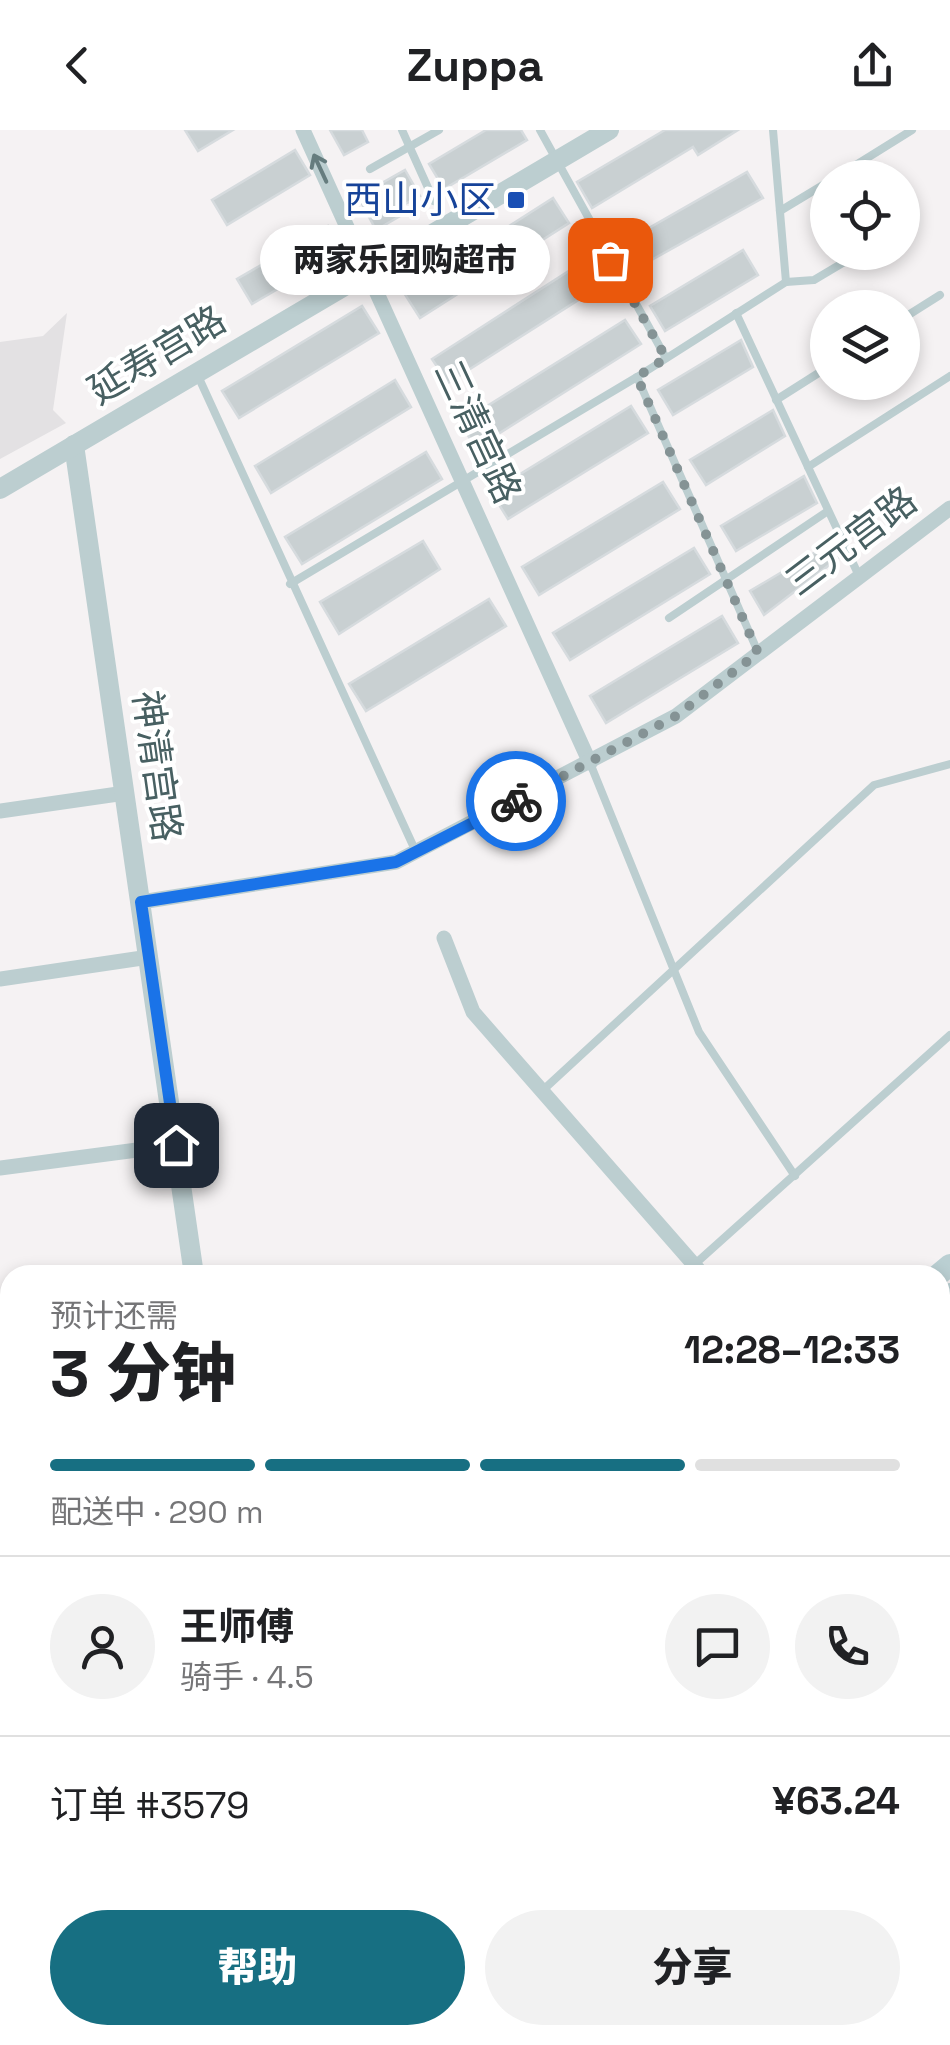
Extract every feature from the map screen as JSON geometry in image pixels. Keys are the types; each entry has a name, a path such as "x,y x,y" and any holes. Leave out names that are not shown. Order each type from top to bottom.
{"street":[{"name":"三清宫路","path":"303,130 464,477 590,763"},
{"name":"延寿宫路","path":"0,489 609,130"},
{"name":"神清宫路","path":"74,445 193,1265"},
{"name":"三元宫路","path":"141,902 396,862 676,716 950,508"},
{"path":"0,812 125,793"},
{"path":"444,938 474,1012 540,1093 695,1265"},
{"path":"0,979 149,957"},
{"path":"0,1168 176,1145"}],"lane":[{"path":"402,130 434,201"},
{"path":"370,169 439,130"},
{"path":"540,130 554,162 666,358"},
{"path":"773,130 786,282"},
{"path":"864,160 912,130"},
{"path":"780,211 810,193"},
{"path":"290,584 637,377 786,282 814,280 831,270"},
{"path":"920,307 940,294"},
{"path":"736,313 859,576"},
{"path":"196,372 416,852"},
{"path":"808,467 950,376"},
{"path":"637,377 758,653"},
{"path":"776,400 810,378"},
{"path":"669,618 828,511"},
{"path":"590,763 699,1032 795,1176"},
{"path":"540,1093 874,785 950,764"},
{"path":"704,1265 950,1035"}],"shaded area":[{"path":"67,313 53,410 66,423 0,459 0,342 43,336"}],"building":[{"path":"185,130 233,130 198,151"},
{"path":"330,130 362,130 368,142 344,155"},
{"path":"486,130 521,130 527,140 444,189 429,164"},
{"path":"665,130 738,130 698,155 693,147 592,208 577,182"},
{"path":"295,150 310,175 227,225 212,200"},
{"path":"405,170 420,196 396,209 400,216 376,230 362,204 386,190 382,183"},
{"path":"747,172 763,198 628,273 614,248"},
{"path":"553,198 569,223 420,318 404,293"},
{"path":"328,226 343,251 252,304 237,279"},
{"path":"743,250 758,275 665,331 650,306"},
{"path":"589,258 605,283 448,383 432,359"},
{"path":"362,306 379,333 239,418 222,391"},
{"path":"625,320 641,344 476,448 460,423"},
{"path":"741,340 753,367 673,415 658,390"},
{"path":"395,380 411,407 271,493 255,466"},
{"path":"631,406 648,433 508,519 491,492"},
{"path":"773,410 785,436 706,485 690,460"},
{"path":"426,452 442,479 302,564 285,537"},
{"path":"804,476 817,503 736,551 721,526"},
{"path":"663,482 680,509 539,595 522,567"},
{"path":"423,541 440,569 339,634 320,602"},
{"path":"834,541 841,556 764,615 750,591"},
{"path":"694,548 710,574 570,660 553,633"},
{"path":"489,599 506,626 366,711 349,684"},
{"path":"722,616 738,643 606,723 590,696"}],"way so far":[{"path":"516,801 676,716 758,653 637,377 666,358 610,260"}],"place":[{"name":"西山小区","path":"516,200"},
{"name":"两家乐团购超市","path":"610,260"}],"route":[{"path":"176,1145 141,902 396,862 516,801"}]}
